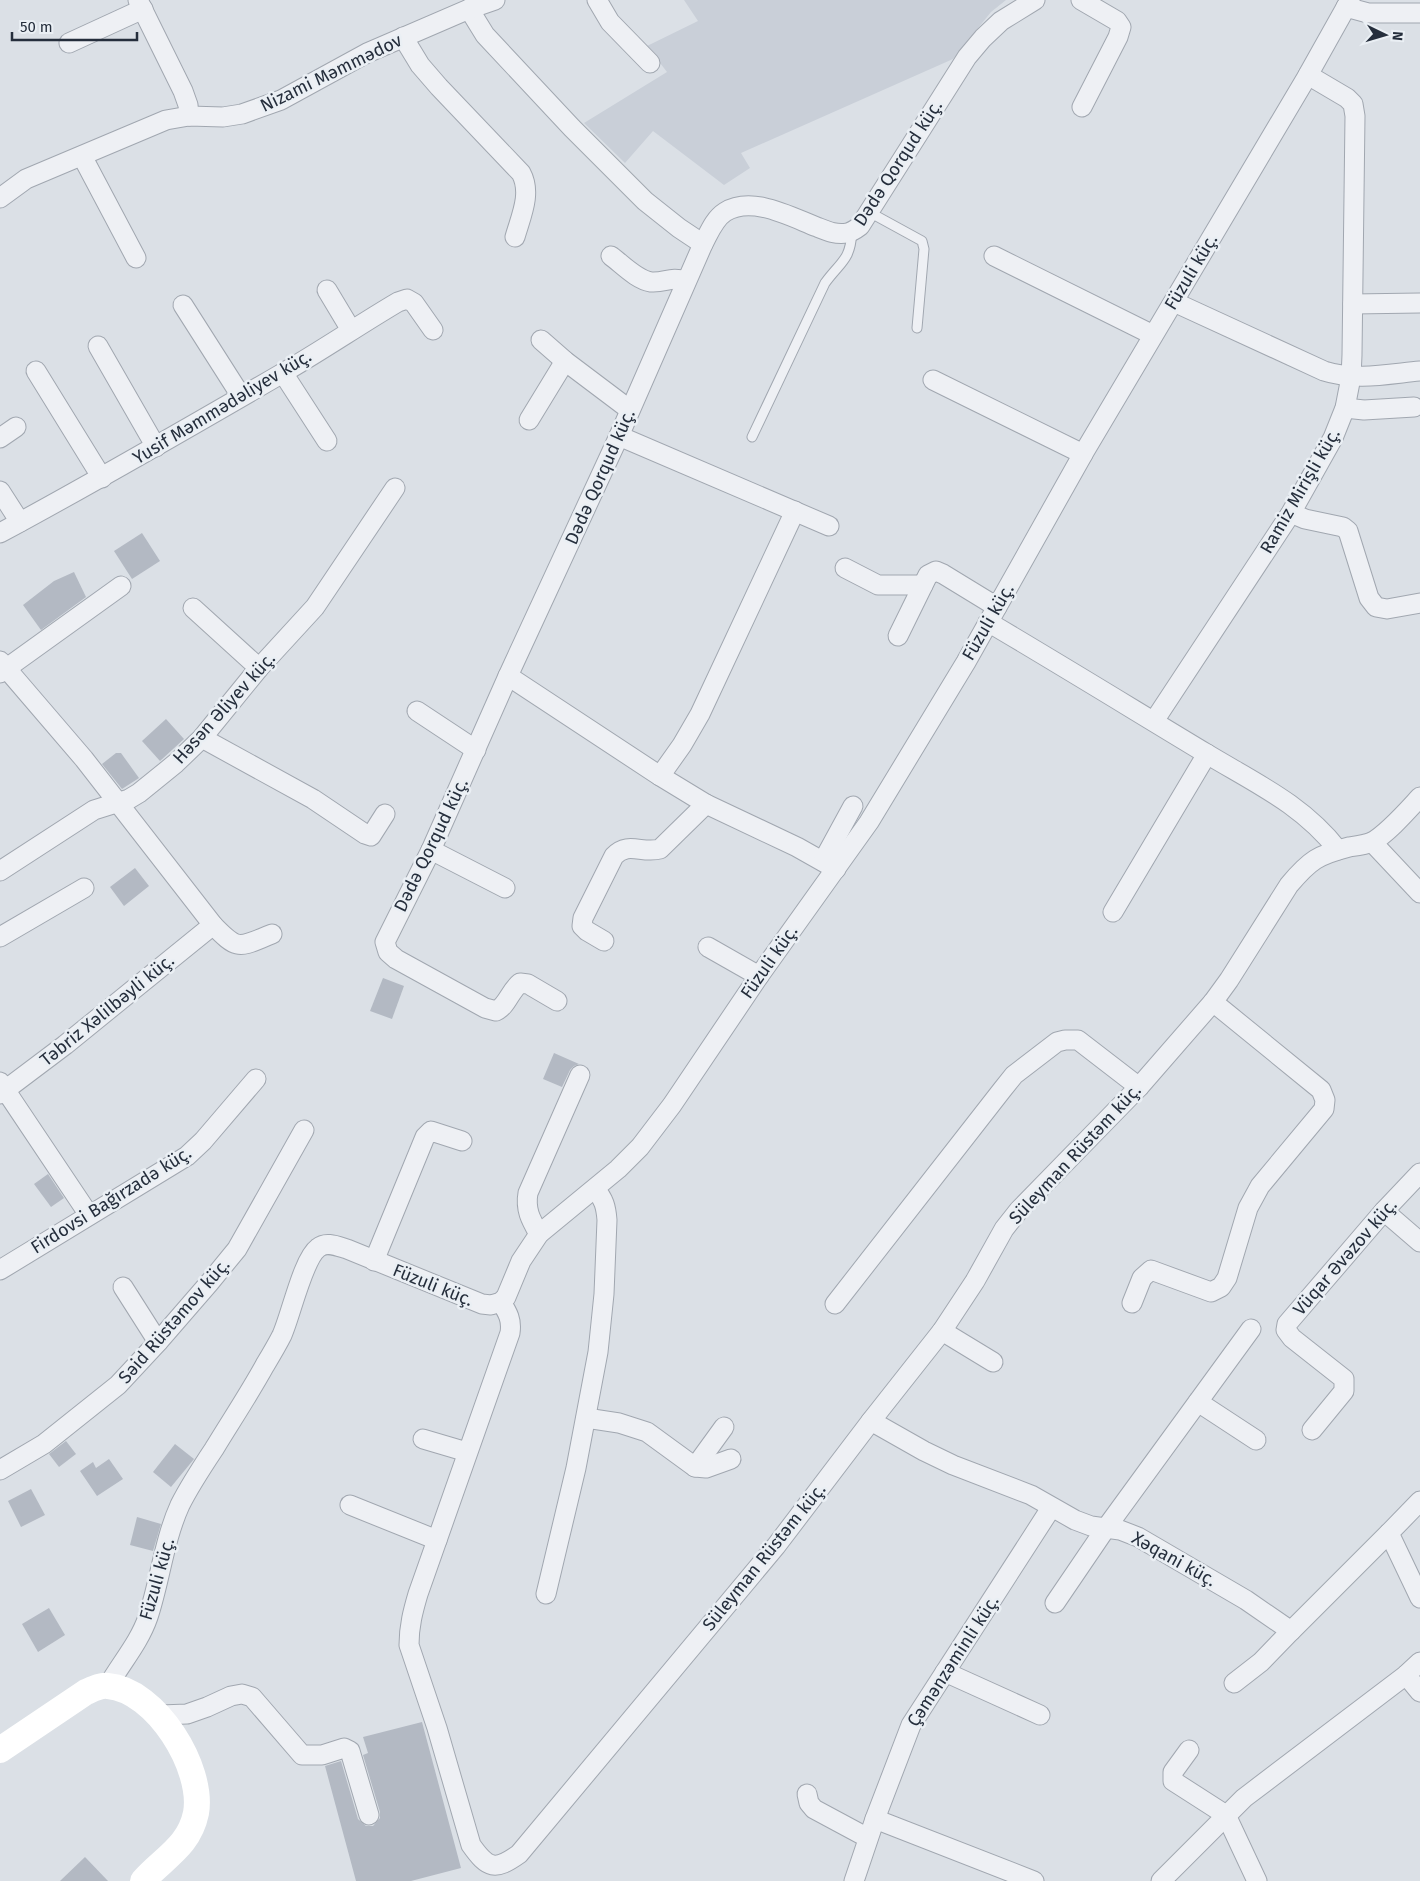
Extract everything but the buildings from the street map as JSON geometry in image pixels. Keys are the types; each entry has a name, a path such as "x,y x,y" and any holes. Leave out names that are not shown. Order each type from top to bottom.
{"street":[{"name":"Nizami Məmmədov","path":"0,198 26,179 166,120 189,116 223,117 242,114 282,100 367,53 495,0"},
{"path":"597,0 610,22 650,63"},
{"name":"Dədə Qorqud küç.","path":"557,1001 528,984 520,982 514,988 502,1008 496,1011 485,1008 404,964 388,952 385,942 431,850 508,676 619,436 703,244 715,221 725,212 739,207 767,208 834,233 852,232 860,226 967,57 982,38 1000,21 1035,0"},
{"path":"1081,0 1117,21 1121,27 1118,37 1082,108"},
{"path":"1348,4 1368,13 1420,13"},
{"name":"Füzuli küç.","path":"108,1686 137,1642 147,1619 159,1581 172,1527 180,1506 189,1488 249,1394 281,1336 304,1270 311,1255 318,1247 325,1244 334,1245 469,1300 491,1305 501,1302 506,1297 521,1261 539,1234 618,1169 640,1146 672,1105 829,865 869,822 907,761 1083,454 1308,76 1348,4"},
{"path":"70,43 140,5 183,91 188,105 189,116"},
{"path":"470,9 485,35 644,201 703,244"},
{"path":"403,37 420,65 439,87 521,173 526,183 526,195 515,237"},
{"name":"Ramiz Mirişli küç.","path":"1154,721 1291,513 1333,438 1345,408 1351,377 1354,110 1353,104 1347,98 1308,76"},
{"path":"82,156 136,258"},
{"path":"611,256 642,280 658,282 676,278 686,281"},
{"path":"994,256 1153,335"},
{"path":"327,290 351,330"},
{"name":"Yusif Məmmədəliyev küç.","path":"0,533 156,447 398,302 408,299 414,303 433,330"},
{"path":"1174,302 1324,371 1338,375 1351,377 1420,371"},
{"path":"1353,304 1420,303"},
{"path":"183,305 241,396"},
{"path":"541,340 565,361 630,410"},
{"path":"98,346 156,447"},
{"path":"528,420 565,361"},
{"path":"36,371 102,478"},
{"path":"282,373 327,440"},
{"path":"933,380 1083,454"},
{"path":"1345,408 1364,410 1414,407"},
{"path":"619,436 829,526"},
{"name":"Həsən Əliyev küç.","path":"0,871 94,810 129,799 139,793 176,763 202,738 259,668 315,606 396,488"},
{"path":"0,491 20,522"},
{"path":"660,776 682,745 700,714 796,511"},
{"path":"1291,513 1305,520 1343,527 1348,531 1369,598 1376,607 1387,609 1420,603"},
{"path":"844,568 878,585 924,585"},
{"path":"898,636 928,576 936,571 943,574 993,614 1154,721 1303,813 1325,834 1338,850"},
{"path":"121,586 2,668 84,759 116,802 158,851 213,925 235,945 242,946 272,934"},
{"path":"193,608 259,668"},
{"path":"508,676 706,804 829,865 853,806"},
{"path":"417,711 476,750"},
{"path":"202,738 313,799 364,834 371,836 384,814"},
{"path":"1113,912 1207,754"},
{"name":"Süleyman Rüstəm küç.","path":"501,1302 509,1314 512,1324 510,1334 410,1618 409,1645 437,1728 471,1845 488,1873 504,1865 519,1854 776,1546 942,1331 975,1281 1004,1229 1019,1210 1139,1087 1213,1002 1300,871 1319,856 1372,842 1397,822 1420,797"},
{"path":"604,941 582,926 583,918 614,856 620,850 628,848 650,852 660,849 706,804"},
{"path":"1372,842 1420,893"},
{"path":"431,850 505,888"},
{"path":"0,937 84,888"},
{"name":"Təbriz Xəlilbəyli küç.","path":"2,1089 72,1039 213,925"},
{"path":"708,947 758,976"},
{"path":"1132,1303 1142,1278 1151,1270 1210,1292 1221,1287 1227,1278 1248,1208 1260,1186 1324,1109 1325,1100 1322,1090 1213,1002"},
{"path":"834,1304 1014,1075 1056,1042 1078,1040 1139,1087"},
{"path":"539,1234 528,1215 526,1204 528,1193 580,1075"},
{"name":"Firdovsi Bağırzadə küç.","path":"0,1270 187,1156 203,1141 256,1079"},
{"path":"2,1089 89,1215"},
{"name":"Səid Rüstəmov küç.","path":"0,1470 44,1444 111,1391 158,1342 237,1249 304,1130"},
{"path":"374,1261 426,1137 431,1131 462,1142"},
{"name":"Vüqar Əvəzov küç.","path":"1312,1430 1344,1391 1344,1379 1292,1338 1286,1330 1287,1324 1384,1211 1420,1173"},
{"path":"546,1594 576,1468 598,1352 604,1294 607,1229 606,1208 602,1197 595,1189"},
{"path":"1384,1211 1420,1242"},
{"path":"123,1287 158,1342"},
{"path":"1055,1603 1106,1528 1251,1329"},
{"path":"942,1331 993,1362"},
{"path":"1198,1402 1256,1440"},
{"path":"586,1418 625,1424 647,1432 695,1467 706,1468 731,1459"},
{"name":"Xəqani küç.","path":"871,1421 924,1451 953,1465 1031,1495 1075,1520 1092,1526 1120,1530 1138,1537 1246,1600 1291,1631"},
{"path":"695,1467 724,1427"},
{"path":"423,1438 467,1452"},
{"path":"1234,1683 1261,1662 1420,1501"},
{"path":"350,1505 437,1540"},
{"name":"Çəmənzəminli küç.","path":"854,1881 910,1725 1051,1508"},
{"path":"1389,1533 1420,1598"},
{"path":"1161,1881 1226,1815 1259,1787 1406,1675 1420,1662"},
{"path":"945,1672 1040,1715"},
{"path":"1406,1675 1420,1692"},
{"path":"0,1750 86,1692 97,1687 108,1686 121,1689 161,1716 181,1746 192,1770 196,1793 196,1812 190,1830 180,1846 143,1881"},
{"path":"161,1716 187,1714 231,1696 242,1694 252,1697 302,1755 322,1755 344,1748 350,1751 369,1815"},
{"path":"1189,1750 1173,1772 1172,1781 1226,1815 1257,1881"},
{"path":"807,1794 809,1804 814,1809 868,1838"},
{"path":"875,1819 1034,1881"}],"lane":[{"path":"869,212 922,241 924,249 917,328"},
{"path":"752,437 825,283 846,259 851,246 852,232"}],"shaded area":[{"path":"684,0 1006,0 991,12 953,59 741,153 750,168 724,185 653,131 625,163 584,123 667,72 647,46 698,21"}]}
